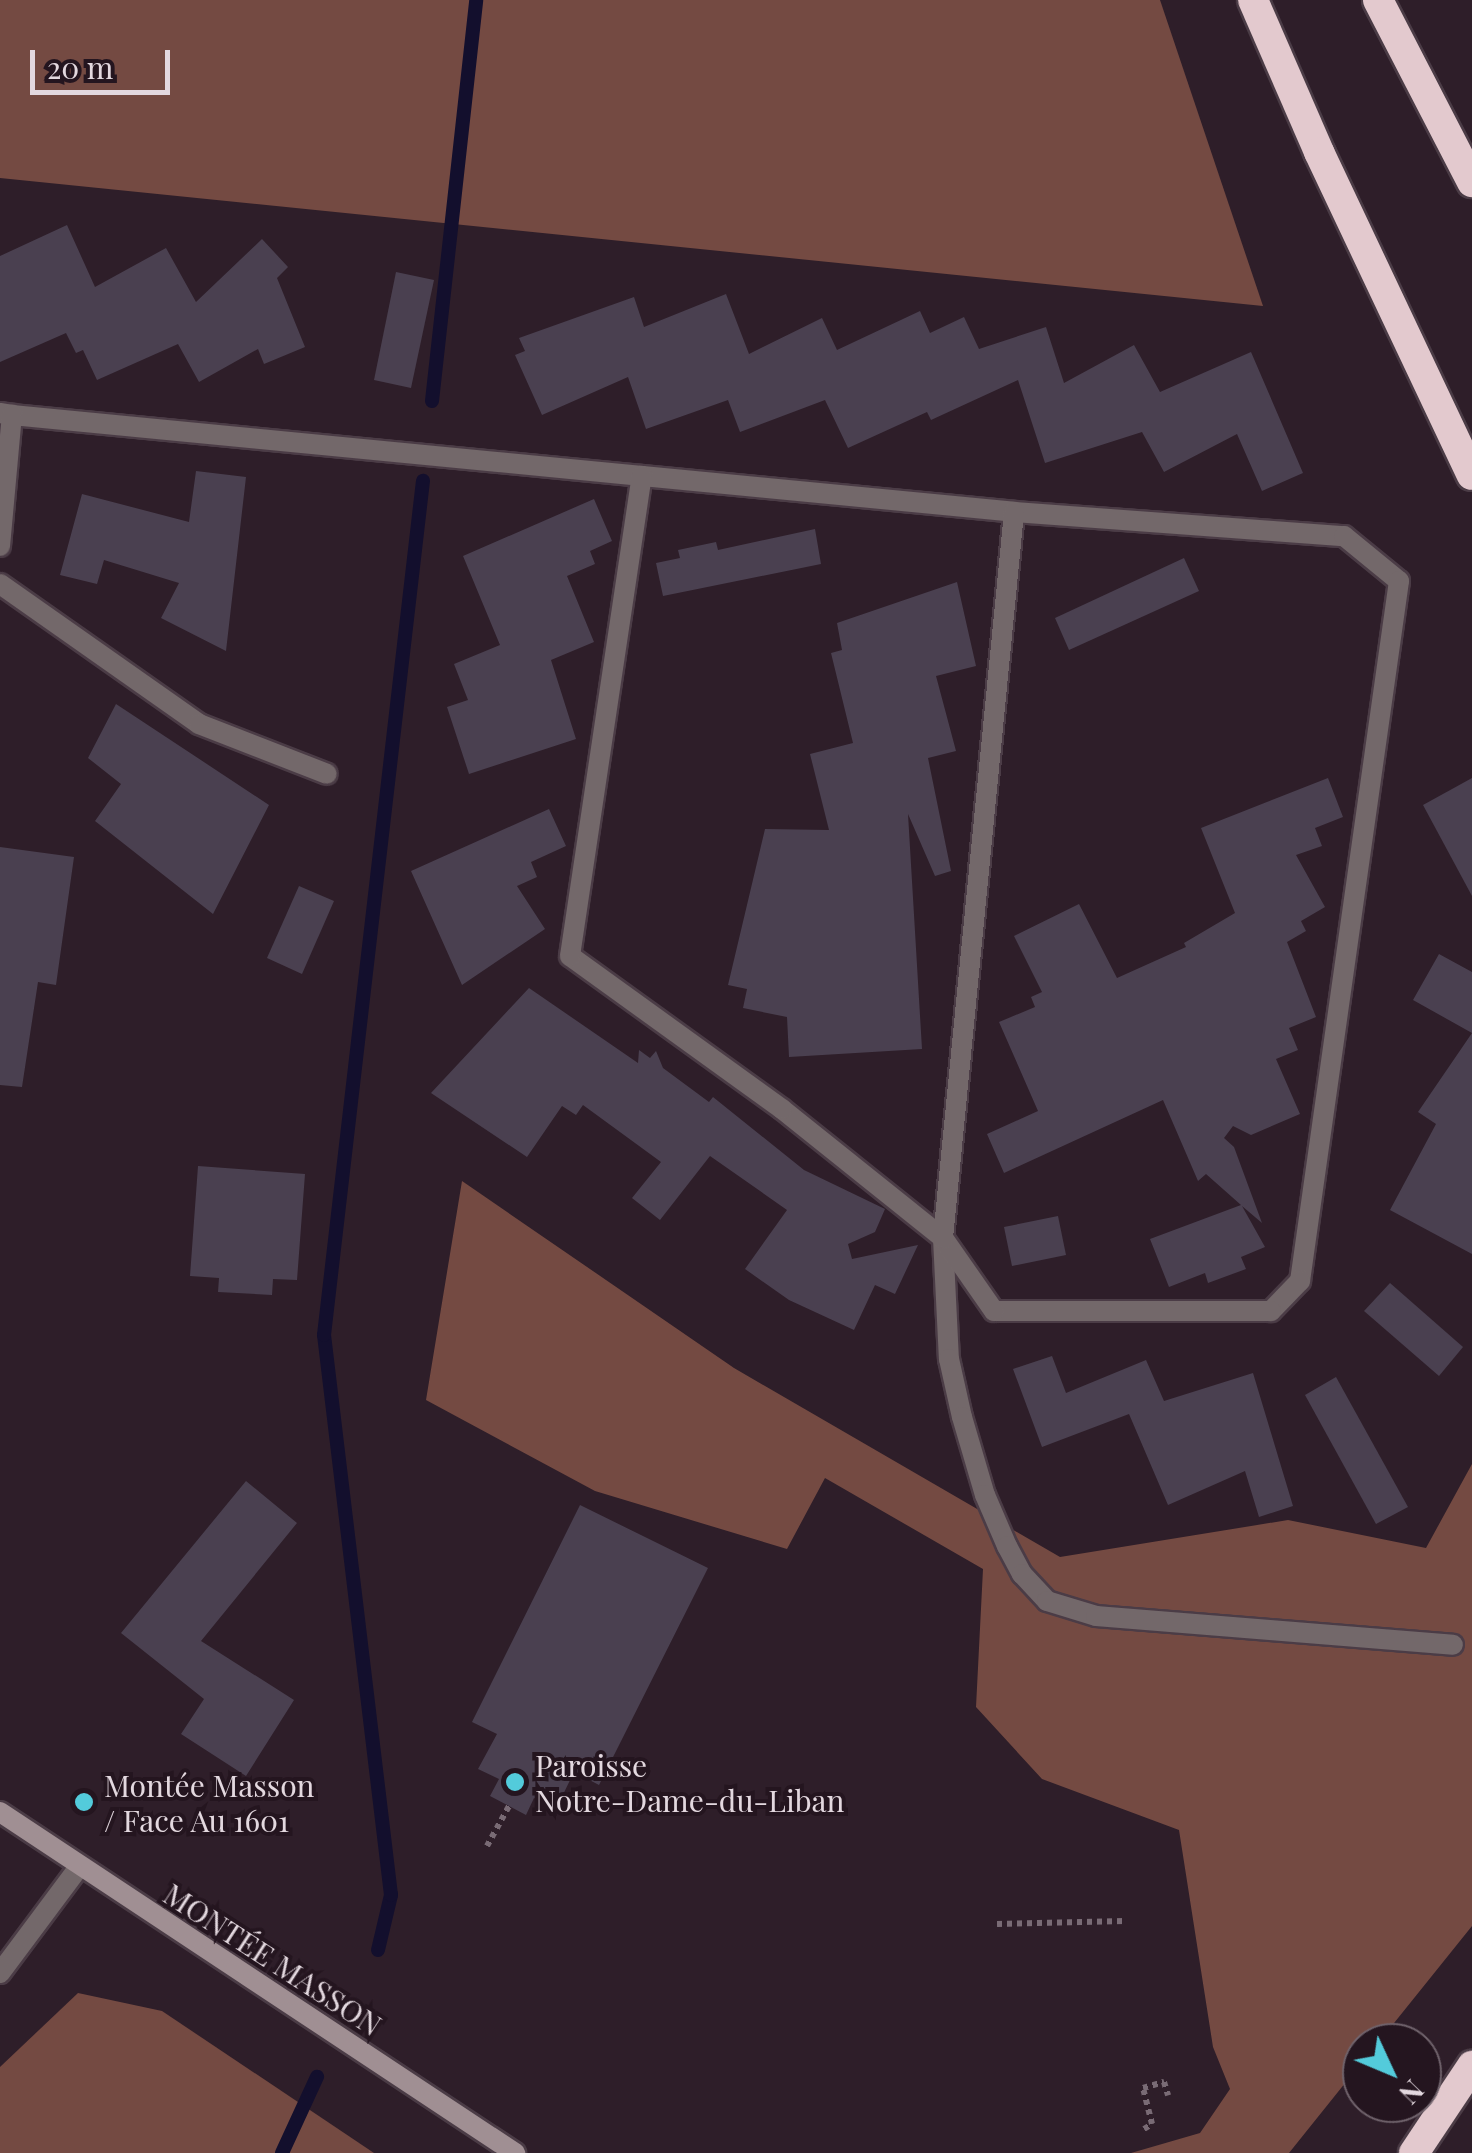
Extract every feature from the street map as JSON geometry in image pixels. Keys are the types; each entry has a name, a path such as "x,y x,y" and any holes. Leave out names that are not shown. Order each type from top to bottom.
{"highway":[{"path":"1252,0 1319,152 1472,475"},
{"path":"1378,0 1472,182"},
{"path":"1414,2153 1472,2066"}],"street":[{"path":"0,546 6,414 1014,512 1344,536 1399,581 1300,1281 1271,1311 994,1311 943,1238 782,1109 570,956 642,476"},
{"path":"1014,512 943,1238 944,1312 962,1417 985,1495 1022,1574 1048,1601 1096,1616 1453,1645"},
{"path":"0,584 200,724 328,774"},
{"name":"MONTÉE MASSON","path":"0,1812 515,2153"},
{"path":"0,1973 80,1866"}],"path":[{"path":"488,1846 509,1806"},
{"path":"998,1924 1125,1922"},
{"path":"1144,2129 1152,2124 1144,2088 1164,2082 1168,2094"}],"shaded area":[{"path":"0,0 1160,0 1263,306 0,178"},
{"path":"462,1181 734,1368 1060,1557 1288,1520 1426,1548 1472,1464 1472,1926 1394,2023 1342,2023 1342,2087 1289,2153 1131,2153 1200,2133 1230,2089 1213,2047 1179,1830 1042,1779 976,1707 983,1569 825,1478 787,1549 595,1491 426,1400"},
{"path":"78,1993 162,2011 374,2153 0,2153 0,2067"}],"building":[{"path":"67,225 95,287 166,248 196,302 262,239 288,267 277,278 305,347 264,364 258,349 199,382 178,344 97,380 83,350 76,353 66,333 0,362 0,256"},
{"path":"396,272 434,280 411,388 374,380"},
{"path":"726,294 749,354 822,318 837,350 920,311 930,333 964,317 979,349 1046,327 1064,383 1134,345 1160,392 1251,352 1303,473 1262,491 1237,434 1164,472 1142,432 1045,463 1018,380 931,420 927,412 848,448 825,400 740,432 728,400 646,429 628,377 542,415 515,355 525,351 519,338 634,297 644,327"},
{"path":"196,471 246,477 226,651 161,618 179,583 104,560 97,584 60,575 82,494 189,522"},
{"path":"594,499 612,541 590,551 595,564 567,576 594,642 551,660 576,739 469,774 447,707 468,700 454,664 500,645 463,556"},
{"path":"815,529 821,564 663,596 656,563 680,558 678,550 716,542 718,550"},
{"path":"1184,558 1199,591 1069,650 1055,618"},
{"path":"957,582 976,666 936,676 956,751 928,758 951,871 935,876 908,814 922,1049 789,1057 787,1017 743,1008 747,989 728,985 765,829 829,830 810,754 853,743 831,653 842,650 837,623"},
{"path":"116,704 269,805 213,914 95,821 121,784 88,758"},
{"path":"1328,778 1343,817 1315,828 1322,846 1296,855 1325,907 1301,921 1306,931 1287,942 1316,1017 1289,1028 1298,1050 1276,1059 1300,1114 1251,1135 1233,1126 1224,1138 1234,1147 1262,1223 1242,1206 1265,1247 1241,1257 1246,1269 1208,1283 1205,1273 1169,1287 1150,1239 1241,1205 1206,1174 1198,1181 1163,1100 1004,1173 987,1134 1038,1111 999,1022 1035,1007 1031,997 1042,992 1014,936 1079,904 1117,978 1186,947 1184,943 1235,913 1201,828"},
{"path":"1472,778 1472,896 1423,805"},
{"path":"549,809 566,846 531,862 537,877 517,886 545,929 462,985 411,871"},
{"path":"0,847 74,857 56,985 38,982 22,1087 0,1085"},
{"path":"299,886 334,901 302,974 267,958"},
{"path":"1439,954 1472,972 1472,1033 1413,1000"},
{"path":"529,988 638,1063 639,1050 650,1058 656,1051 663,1068 709,1102 713,1097 804,1170 885,1209 875,1232 848,1244 852,1259 918,1245 895,1294 875,1285 854,1330 789,1300 745,1269 787,1210 710,1156 660,1220 632,1198 661,1162 583,1105 576,1115 562,1106 527,1157 431,1093"},
{"path":"1472,1033 1472,1254 1390,1210 1436,1124 1418,1112"},
{"path":"198,1166 305,1174 297,1280 273,1279 272,1295 218,1292 219,1278 190,1276"},
{"path":"1058,1216 1066,1255 1012,1266 1004,1227"},
{"path":"1390,1283 1463,1347 1439,1376 1364,1311"},
{"path":"1052,1356 1066,1393 1146,1360 1164,1401 1253,1373 1293,1506 1259,1517 1245,1471 1168,1505 1129,1414 1042,1447 1013,1369"},
{"path":"1336,1377 1408,1507 1376,1524 1305,1395"},
{"path":"246,1481 297,1523 201,1641 294,1700 246,1776 181,1734 204,1699 121,1633"},
{"path":"580,1505 708,1568 599,1785 574,1772 556,1809 534,1798 526,1815 490,1796 499,1779 478,1769 497,1734 472,1722"}],"waterway":[{"path":"432,401 476,0"},
{"path":"378,1950 391,1895 324,1335 423,481"},
{"path":"282,2153 317,2077"}],"place":[{"name":"Paroisse Notre-Dame-du-Liban","path":"515,1782"},
{"name":"Montée Masson / Face Au 1601","path":"84,1802"}]}
